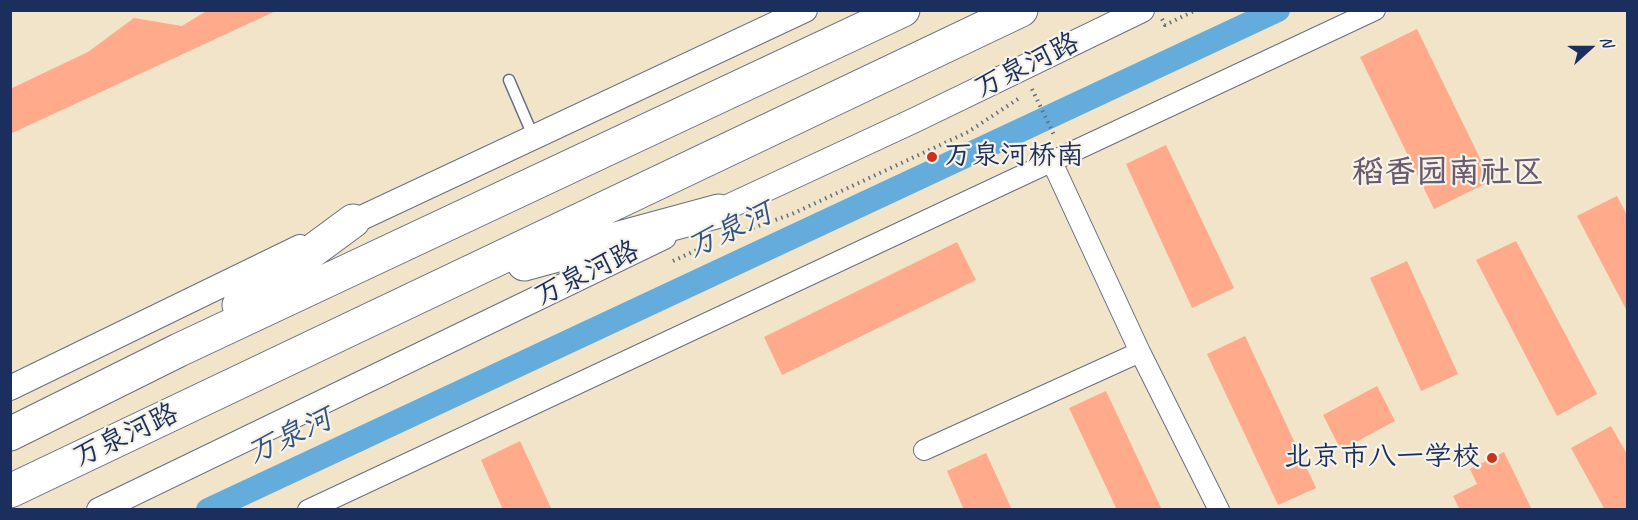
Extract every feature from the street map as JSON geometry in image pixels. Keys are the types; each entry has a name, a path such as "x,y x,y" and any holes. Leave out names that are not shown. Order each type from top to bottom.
{"highway":[{"name":"万泉河路","path":"10,434 179,350 903,10"},
{"name":"万泉河路","path":"10,491 1021,10"},
{"path":"179,350 353,221"},
{"path":"441,286 724,224"}],"street":[{"path":"10,388 353,221 805,10"},
{"name":"万泉河路","path":"99,510 724,224 926,115 1142,10"},
{"path":"308,510 1375,10"},
{"path":"1058,159 1140,352 1219,510"},
{"path":"924,450 1140,352"}],"lane":[{"path":"509,80 534,138"}],"path":[{"path":"1158,10 1165,26 1196,10"},
{"path":"724,224 792,214 968,132 1032,88 1058,159"},
{"path":"668,264 711,244"}],"building":[{"path":"208,10 278,10 10,134 10,89 88,52 134,18 182,26"},
{"path":"1417,29 1491,181 1434,209 1360,57"},
{"path":"1166,145 1234,288 1192,308 1126,164"},
{"path":"1617,196 1628,217 1628,313 1577,216"},
{"path":"1516,241 1597,394 1557,416 1476,260"},
{"path":"957,242 976,280 782,375 764,337"},
{"path":"1407,261 1458,374 1421,391 1370,278"},
{"path":"1245,336 1316,488 1278,505 1207,354"},
{"path":"1377,386 1395,421 1341,450 1323,415"},
{"path":"1106,391 1162,510 1117,510 1069,408"},
{"path":"1611,426 1628,456 1628,510 1605,510 1571,448"},
{"path":"520,441 552,510 503,510 481,460"},
{"path":"1504,452 1532,510 1460,510 1453,496 1477,484 1470,469"},
{"path":"986,453 1012,510 964,510 947,471"}],"waterway":[{"name":"万泉河","path":"208,510 1278,10"}],"place":[{"name":"万泉河桥南","path":"932,157"},
{"name":"北京市八一学校","path":"1492,458"}],"district":[{"name":"稻香园南社区","path":"1448,174"}]}
